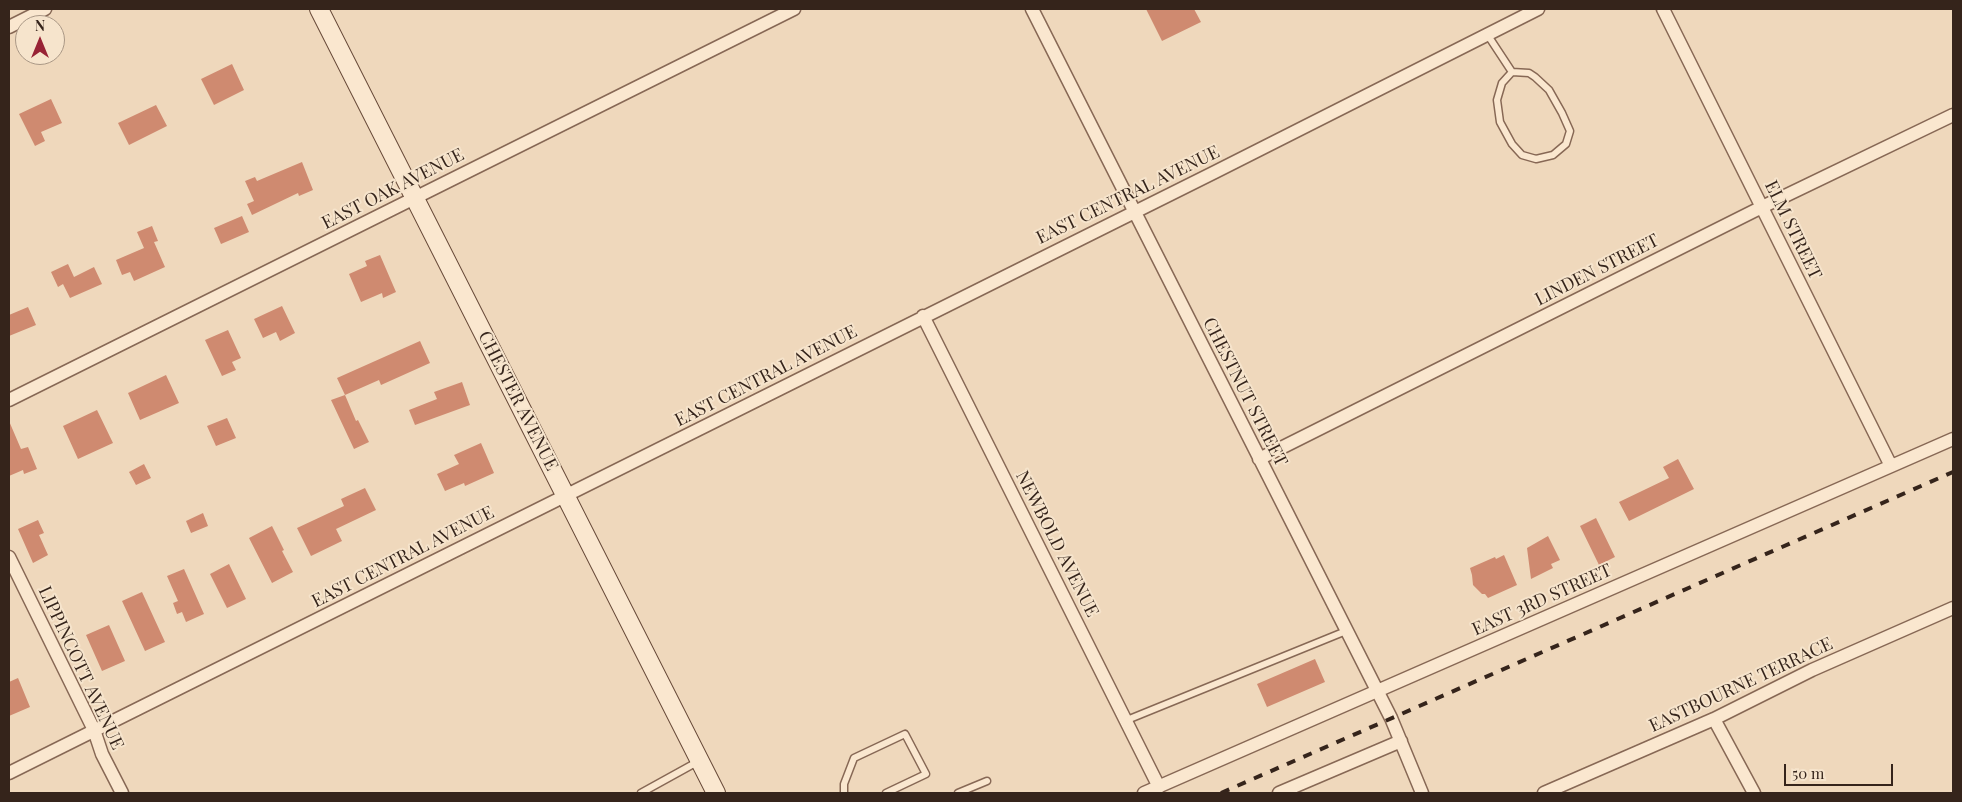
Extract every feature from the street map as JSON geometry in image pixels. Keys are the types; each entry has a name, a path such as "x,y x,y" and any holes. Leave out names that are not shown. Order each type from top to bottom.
{"main road":[{"name":"CHESTER AVENUE","path":"319,9 716,793"}],"street":[{"path":"9,27 45,9"},
{"name":"EAST OAK AVENUE","path":"9,400 794,9"},
{"name":"CHESTNUT STREET","path":"1032,9 1377,691 1422,793"},
{"name":"EAST CENTRAL AVENUE","path":"9,773 1538,9"},
{"name":"ELM STREET","path":"1663,9 1891,466"},
{"name":"LINDEN STREET","path":"1258,459 1762,207 1953,115"},
{"name":"NEWBOLD AVENUE","path":"923,316 1160,787"},
{"name":"EAST 3RD STREET","path":"1144,793 1953,440"},
{"name":"LIPPINCOTT AVENUE","path":"9,557 94,730 102,754 122,793"},
{"name":"EASTBOURNE TERRACE","path":"1544,793 1714,719 1812,670 1953,608"},
{"path":"1714,719 1754,793"},
{"path":"1279,793 1401,742"}],"lane":[{"path":"1488,34 1512,72"},
{"path":"1512,72 1529,73 1549,90 1562,112 1570,130 1566,144 1553,154 1536,159 1522,155 1512,144 1500,122 1497,100 1502,84 1512,72"},
{"path":"1127,720 1346,631"},
{"path":"844,793 844,784 854,758 905,734 926,774 886,793"},
{"path":"642,793 700,761"},
{"path":"958,793 987,781"}],"building":[{"path":"1146,9 1194,9 1201,22 1162,41"},
{"path":"232,64 244,90 214,105 201,79"},
{"path":"51,99 62,123 41,132 45,141 35,146 19,114"},
{"path":"156,105 167,126 129,145 118,123"},
{"path":"302,162 313,190 299,196 298,193 252,215 247,204 254,201 245,181 255,177 257,181"},
{"path":"242,216 249,232 221,244 214,228"},
{"path":"152,226 158,241 154,242 165,267 134,281 130,272 122,275 116,260 144,248 137,232"},
{"path":"380,255 396,292 383,298 382,293 361,302 349,274 367,266 365,261"},
{"path":"68,264 74,277 94,267 102,284 70,298 63,284 58,287 51,272"},
{"path":"282,306 295,333 280,341 276,332 263,338 254,319"},
{"path":"28,307 36,325 9,336 9,315"},
{"path":"228,330 241,358 232,362 236,370 222,376 205,340"},
{"path":"420,341 430,363 381,385 379,380 345,395 337,378"},
{"path":"166,375 179,403 140,420 128,393"},
{"path":"462,382 470,405 415,425 409,410 437,399 434,392"},
{"path":"345,395 356,421 358,420 369,442 354,449 331,400"},
{"path":"97,410 113,443 78,459 63,426"},
{"path":"227,418 236,438 216,446 207,426"},
{"path":"9,421 21,449 28,447 37,469 24,474 23,470 9,476"},
{"path":"481,443 494,473 465,486 464,483 445,491 437,474 459,464 454,455"},
{"path":"1678,459 1694,489 1629,521 1619,502 1669,478 1663,467"},
{"path":"144,464 151,478 136,485 129,472"},
{"path":"365,488 376,510 336,529 342,541 311,556 297,528 344,506 341,499"},
{"path":"203,513 208,526 191,533 186,521"},
{"path":"1596,518 1615,557 1599,565 1580,526"},
{"path":"38,520 44,533 39,535 48,555 33,563 18,529"},
{"path":"272,526 293,572 272,583 249,538"},
{"path":"1548,536 1560,560 1551,564 1553,568 1531,579 1527,548"},
{"path":"1504,555 1517,585 1488,598 1473,585 1470,568"},
{"path":"229,564 246,599 227,608 210,574"},
{"path":"184,569 204,614 186,622 182,612 177,614 173,603 178,601 167,576"},
{"path":"142,592 165,642 145,651 122,601"},
{"path":"109,625 125,661 102,671 86,635"},
{"path":"1315,659 1325,682 1267,707 1257,684"},
{"path":"18,678 30,707 9,716 9,682"}],"railway":[{"path":"1221,793 1953,472"}]}
